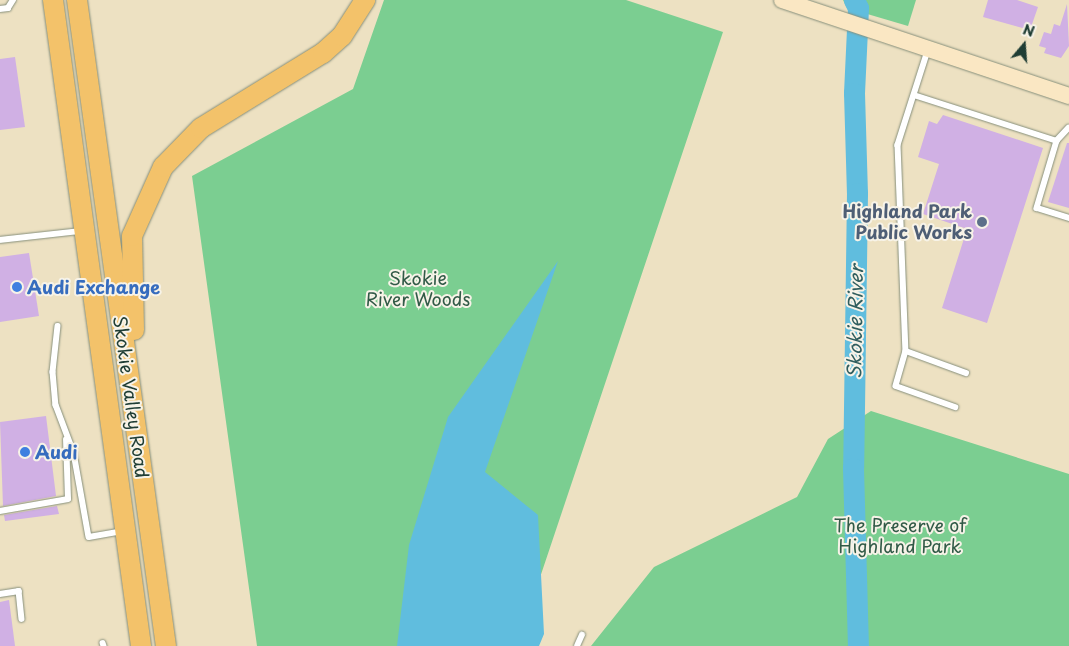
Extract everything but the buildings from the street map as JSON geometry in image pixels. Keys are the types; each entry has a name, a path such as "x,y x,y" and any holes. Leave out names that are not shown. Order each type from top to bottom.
{"highway":[{"name":"Skokie Valley Road","path":"53,0 141,646"},
{"name":"Skokie Valley Road","path":"77,0 166,646"},
{"path":"144,494 131,258 132,236 149,190 182,144 201,128 323,53 342,36 365,0"}],"main road":[{"path":"782,0 1069,96"}],"lane":[{"path":"0,9 8,8 14,0"},
{"path":"928,49 898,145 906,351 896,386 954,407"},
{"path":"914,95 1057,141"},
{"path":"1069,128 1057,141 1037,208 1069,218"},
{"path":"0,240 84,230"},
{"path":"58,326 53,372 56,404 74,453 89,537 125,531"},
{"path":"906,351 966,373"},
{"path":"0,511 68,499 66,435"},
{"path":"0,594 19,591 22,618"},
{"path":"577,646 582,635"}],"green space":[{"name":"Skokie River Woods","path":"384,0 626,0 723,32 517,646 257,646 192,176 353,89"},
{"path":"843,0 916,0 908,26 847,8"},
{"name":"The Preserve of Highland Park","path":"871,411 1069,474 1069,646 591,646 654,567 797,497 828,439"}],"water":[{"path":"558,261 485,472 538,515 544,634 539,646 397,646 409,545 448,417"}],"waterway":[{"name":"Skokie River","path":"854,0 858,8 854,93 857,193 853,468 858,646"}],"place":[{"name":"Highland Park Public Works","path":"982,222"},
{"name":"Audi Exchange","path":"17,287"},
{"name":"Audi","path":"25,452"}]}
